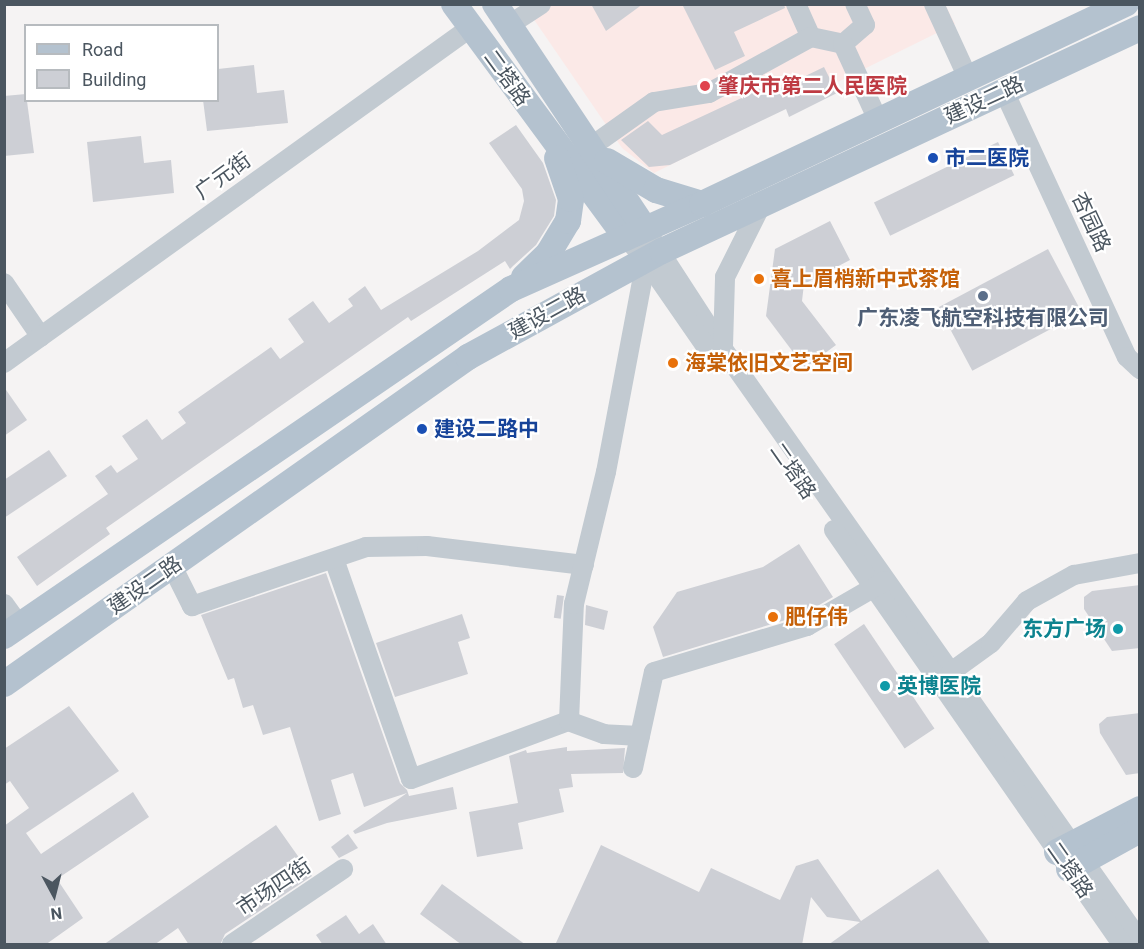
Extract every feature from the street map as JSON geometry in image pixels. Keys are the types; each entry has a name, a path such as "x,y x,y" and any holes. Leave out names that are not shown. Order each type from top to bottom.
{"main road":[{"name":"二塔路","path":"454,4 551,137 636,233"},
{"name":"二塔路","path":"495,4 594,150 636,233"},
{"name":"建设二路","path":"12,631 511,288 702,204 1126,4"},
{"name":"建设二路","path":"4,684 468,357 654,256 762,203 1140,28"},
{"path":"511,288 548,254 568,221 570,199 551,137"},
{"path":"594,150 656,190 702,204"},
{"path":"454,328 469,345 468,357"},
{"path":"1070,857 1140,809"},
{"path":"1070,857 1140,831"}],"street":[{"path":"509,25 541,4"},
{"path":"796,4 812,37"},
{"path":"843,44 865,25 855,4"},
{"path":"934,4 968,78"},
{"name":"广元街","path":"4,363 470,28"},
{"path":"594,150 654,102 710,93 812,37 843,44"},
{"path":"843,44 878,120"},
{"name":"杏园路","path":"1005,91 1126,357 1140,369"},
{"path":"723,349 725,277 762,203"},
{"path":"569,721 574,604 654,256 636,233"},
{"name":"二塔路","path":"654,256 723,349 880,584 951,672 1070,857 1122,945"},
{"name":"二塔路","path":"654,256 1070,857 1140,941"},
{"path":"4,284 41,337"},
{"path":"172,566 192,606 366,547 427,546 584,565"},
{"path":"334,558 411,779 569,721 604,734 640,736"},
{"path":"951,672 991,643 1027,601 1074,575 1140,563"},
{"path":"633,768 654,672 807,626 880,584"},
{"path":"4,604 12,631"},
{"name":"市场四街","path":"232,945 343,869"}],"shaded area":[{"name":"肇庆市第二人民医院","path":"945,4 955,24 654,173 622,148 524,5"}],"building":[{"path":"591,4 643,4 606,31"},
{"path":"682,4 784,4 785,8 734,32 745,56 715,70"},
{"path":"254,65 257,93 284,90 288,123 207,131 203,102 219,102 219,69"},
{"path":"824,67 837,93 789,117 786,109 670,165 649,167 621,140 648,121 662,135 763,88 766,95"},
{"path":"24,94 34,153 4,156 4,96"},
{"path":"516,125 543,163 556,200 554,216 536,245 510,269 505,261 411,321 408,317 106,528 110,534 37,586 17,557 108,494 95,476 111,465 117,473 138,459 122,436 147,419 162,440 186,423 178,412 271,347 280,359 304,342 288,319 313,301 329,323 353,306 348,299 365,286 381,310 478,251 519,220 524,201 522,189 489,143"},
{"path":"141,136 144,163 171,160 174,193 93,202 87,142"},
{"path":"998,142 1014,175 890,236 874,202"},
{"path":"830,221 850,260 804,284 802,301 836,345 805,368 766,316 775,249"},
{"path":"1048,249 1082,313 972,371 939,307"},
{"path":"4,387 27,420 4,436"},
{"path":"49,450 67,476 4,518 4,480"},
{"path":"799,544 833,597 802,615 663,657 653,627 677,592 763,567"},
{"path":"326,573 400,783 407,790 409,796 453,787 457,809 387,823 355,834 353,831 407,793 364,807 353,773 331,780 341,814 319,821 290,727 263,735 253,705 243,708 234,678 228,680 201,615"},
{"name":"东方广场","path":"1140,585 1140,648 1112,651 1084,609 1084,597 1092,591"},
{"path":"557,595 564,596 561,619 554,618"},
{"path":"586,605 608,611 604,630 585,625"},
{"path":"462,614 470,638 458,642 468,674 395,697 376,643"},
{"name":"英博医院","path":"864,624 934,728 905,749 834,644"},
{"path":"69,706 119,771 26,833 41,854 133,792 149,817 57,879 83,918 45,945 4,945 4,826 29,808 10,781 4,785 4,749"},
{"path":"1140,713 1140,773 1126,775 1100,733 1099,724 1107,717"},
{"path":"567,747 567,751 625,748 623,773 571,774 573,787 559,789 564,812 518,823 523,849 477,857 469,812 518,803 509,756 526,750 527,753"},
{"path":"276,825 312,876 225,934 220,945 189,945 178,928 154,945 103,945"},
{"path":"348,834 358,848 339,858 331,847"},
{"path":"601,845 699,892 711,868 780,900 796,866 818,859 861,921 938,869 991,945 828,945 860,922 827,917 811,897 802,945 555,945"},
{"path":"442,884 526,945 462,945 420,914"},
{"path":"346,915 359,934 373,924 387,945 323,945 316,935"}],"place":[{"name":"肇庆市第二人民医院","path":"705,86"},
{"name":"市二医院","path":"933,158"},
{"name":"喜上眉梢新中式茶馆","path":"759,279"},
{"name":"广东凌飞航空科技有限公司","path":"983,296"},
{"name":"海棠依旧文艺空间","path":"673,363"},
{"name":"建设二路中","path":"422,429"},
{"name":"肥仔伟","path":"773,617"},
{"name":"东方广场","path":"1118,629"},
{"name":"英博医院","path":"885,686"}]}
